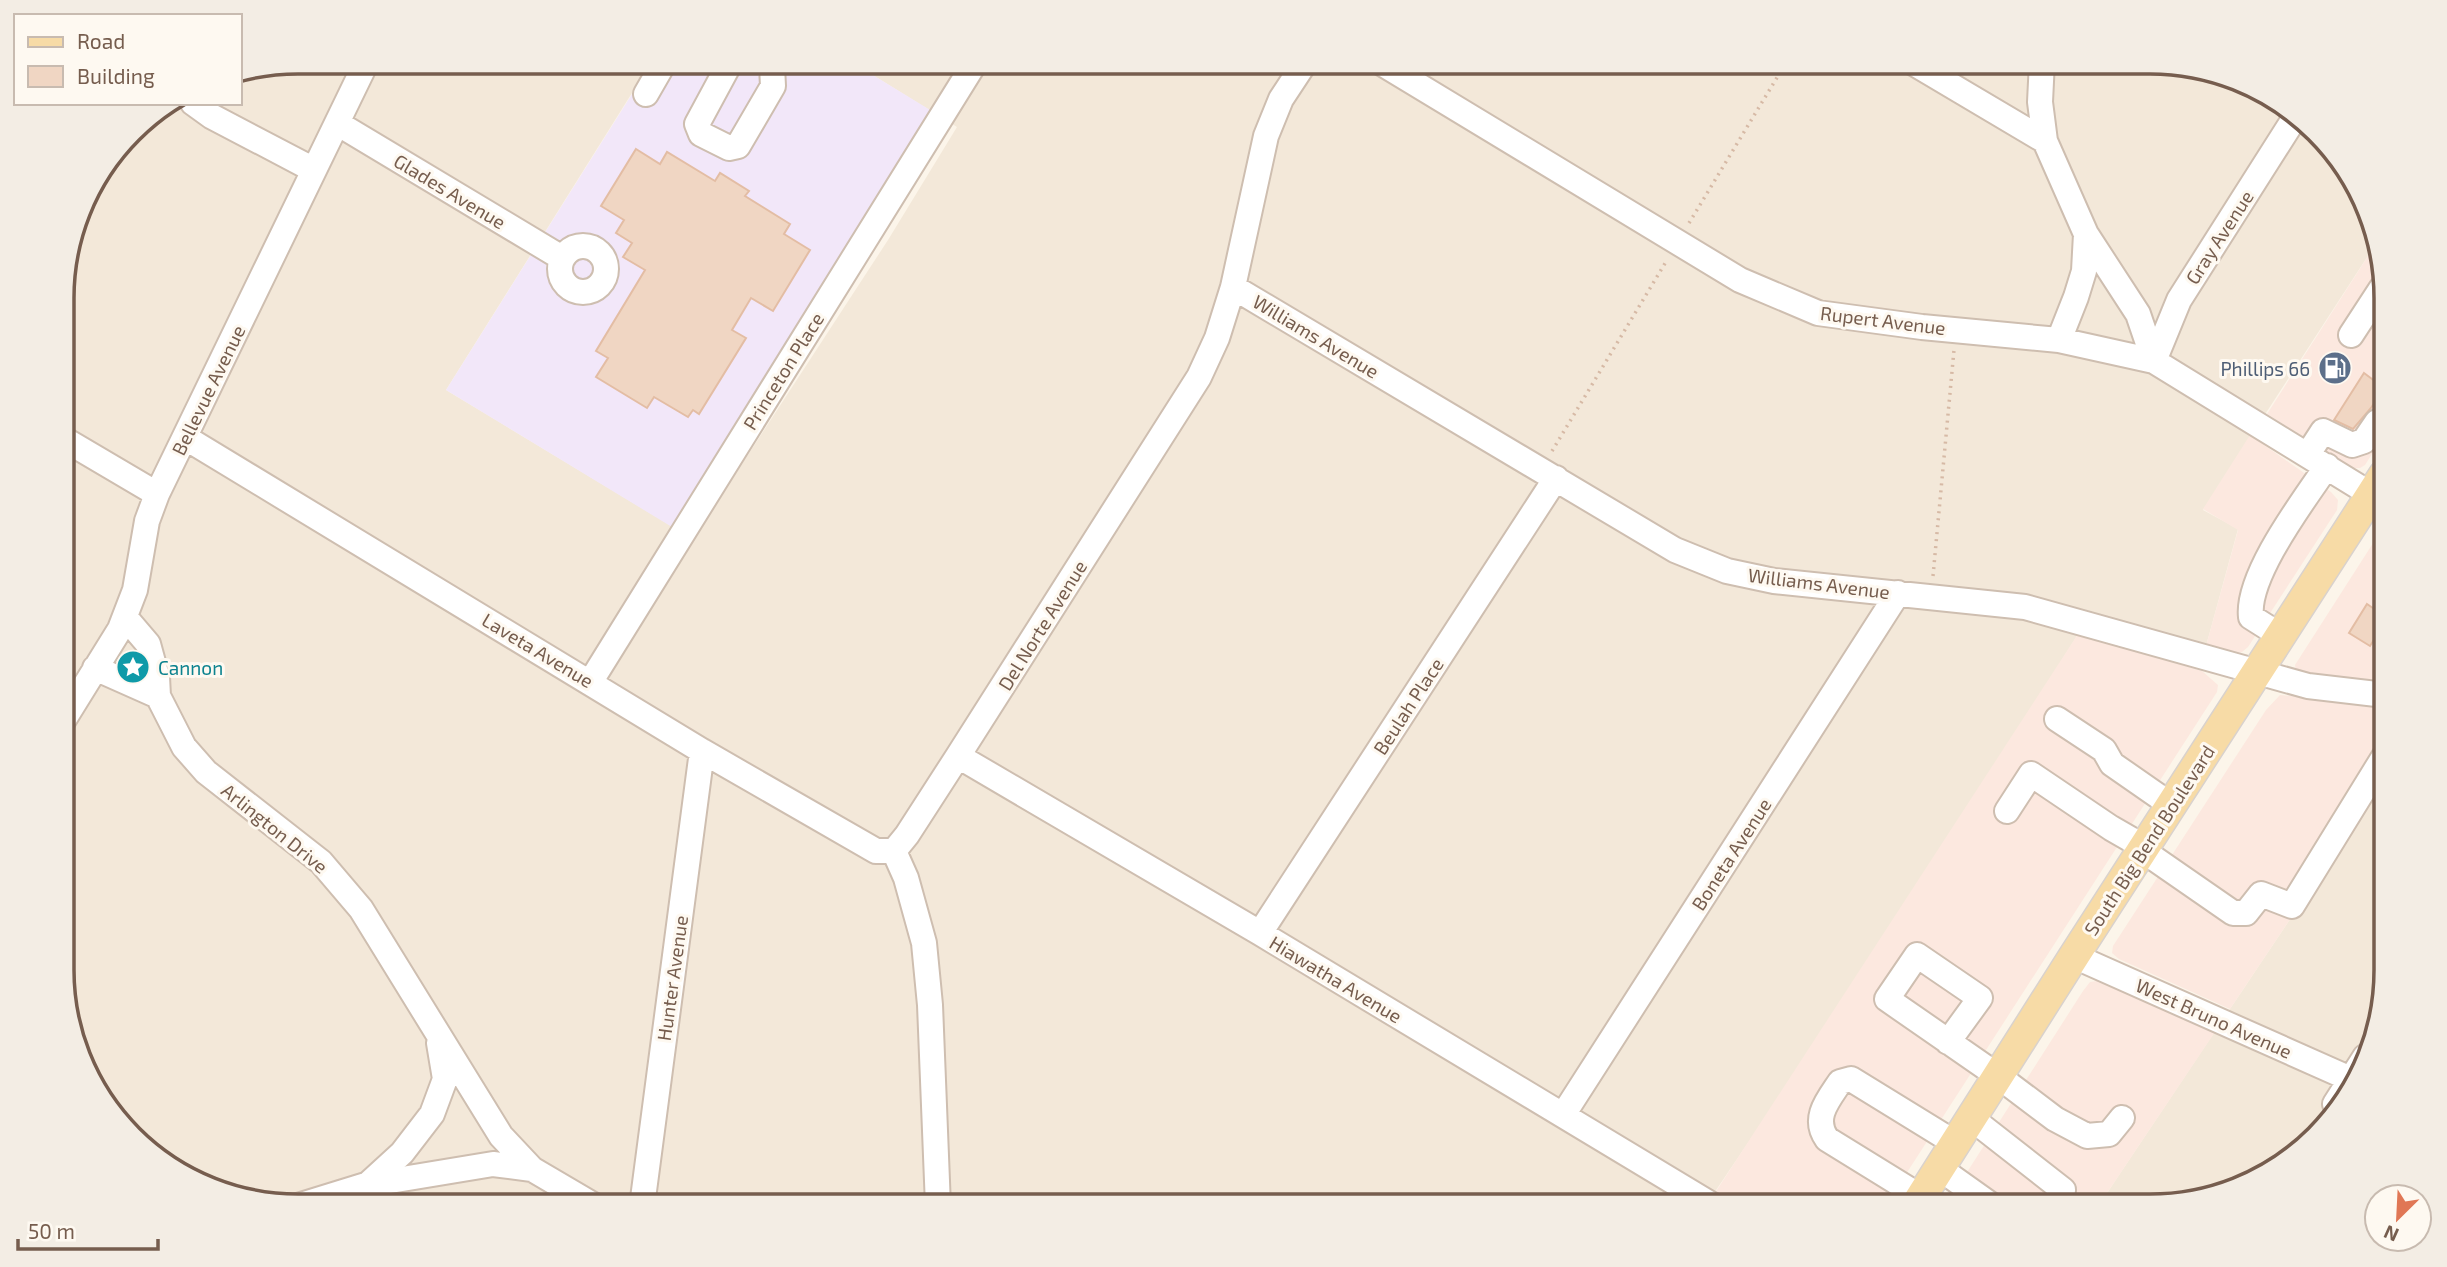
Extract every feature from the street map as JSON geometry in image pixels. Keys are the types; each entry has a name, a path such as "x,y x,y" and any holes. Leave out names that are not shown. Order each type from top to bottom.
{"main road":[{"name":"South Big Bend Boulevard","path":"1923,1193 2374,491"}],"street":[{"name":"Bellevue Avenue","path":"74,703 120,628 135,590 141,548 158,494 361,74"},
{"path":"646,94 658,74"},
{"path":"724,74 697,124 701,134 729,148 738,146 773,86 772,74"},
{"name":"Princeton Place","path":"591,681 968,74"},
{"name":"Del Norte Avenue","path":"894,851 958,756 1199,377 1217,338 1233,287 1266,136 1281,99 1297,74"},
{"name":"Rupert Avenue","path":"1400,74 1740,280 1818,313 1883,323 2059,340 2154,360 2317,460 2374,483"},
{"path":"1932,74 2045,141"},
{"path":"2041,74 2040,102 2045,141 2086,234 2138,314 2154,360"},
{"path":"207,108 314,170"},
{"name":"Glades Avenue","path":"337,123 562,258"},
{"name":"Gray Avenue","path":"2154,360 2179,300 2291,124"},
{"path":"2059,340 2084,271 2086,234"},
{"name":"Williams Avenue","path":"1233,287 1675,550 1727,571 1773,582 2025,607 2308,686 2374,694"},
{"path":"2351,335 2374,300"},
{"path":"2281,636 2251,617 2250,609 2262,572 2317,460 2323,431 2352,445 2364,440 2374,426"},
{"name":"Laveta Avenue","path":"186,438 591,681 702,751 876,851 894,851"},
{"path":"74,445 158,494"},
{"name":"Beulah Place","path":"1260,933 1549,474"},
{"name":"Boneta Avenue","path":"1563,1115 1898,593"},
{"name":"Arlington Drive","path":"125,617 148,645 159,696 184,747 206,772 321,862 345,887 502,1136 533,1169 575,1194"},
{"path":"95,668 159,696"},
{"path":"2057,719 2104,750 2112,764 2171,805"},
{"name":"Hunter Avenue","path":"644,1194 702,751"},
{"name":"Hiawatha Avenue","path":"958,756 1260,933 1693,1193"},
{"path":"2007,811 2031,774 2233,913 2246,914 2260,894 2292,906 2374,773"},
{"path":"894,851 906,878 924,943 930,1005 938,1194"},
{"name":"West Bruno Avenue","path":"2074,956 2346,1077"},
{"name":"Arlington Drive","path":"366,1185 402,1153 432,1114 445,1079 438,1031"},
{"path":"1948,1042 2055,1119 2087,1136 2109,1134 2122,1118"},
{"path":"1906,1193 1827,1139 1820,1123 1821,1113 1840,1082 1851,1079 1955,1143"},
{"path":"1971,1118 2063,1189 2063,1193"},
{"path":"337,1194 366,1185 493,1164 533,1169"},
{"path":"1939,1168 1975,1193"}],"path":[{"path":"1549,474 1678,242 1779,74"},
{"path":"1923,597 1933,575 1955,329"}],"shaded area":[{"path":"283,74 644,74 446,390 693,539 888,240 957,127 871,74 2150,74 2179,75 2235,91 2286,120 2308,139 2327,161 2356,212 2369,254 2203,510 2238,529 2206,646 2091,613 1925,881 1714,1193 298,1194 268,1192 240,1186 198,1170 173,1156 139,1128 104,1082 81,1027 75,999 74,283 81,240 104,185 139,139 183,105 242,105 242,81"},
{"path":"669,74 871,74 935,113 672,527 446,390 632,94 650,105"},
{"path":"2369,254 2374,298 2374,451 2365,465 2352,468 2267,414"},
{"path":"2250,435 2331,492 2338,500 2337,510 2248,647 2235,653 2206,646 2238,530 2203,509"},
{"path":"2374,542 2374,681 2303,675 2296,672 2295,665"},
{"path":"2078,634 2202,671 2218,685 2217,692 1894,1193 1715,1193"},
{"path":"2280,695 2374,703 2374,793 2230,1009 2119,959 2112,953 2113,946 2266,710"},
{"path":"2374,793 2372,999 2362,1042 2336,1094 2297,1138 2274,1156 2222,1182 2164,1193 2107,1193"},
{"path":"2097,981 2215,1032 2107,1193 1954,1193 2083,991 2090,982"}],"building":[{"path":"636,149 660,164 667,152 715,181 720,173 749,191 745,196 790,224 784,234 810,250 773,311 751,298 732,330 746,338 699,414 693,410 688,417 654,397 647,408 596,377 608,358 596,351 645,270 623,257 632,243 616,233 624,220 601,206"},
{"path":"2364,373 2374,380 2374,403 2353,429 2334,420"},
{"path":"2367,604 2374,609 2374,640 2370,646 2349,633"}],"place":[{"name":"Phillips 66","path":"2335,368"},
{"name":"Cannon","path":"133,667"}]}
